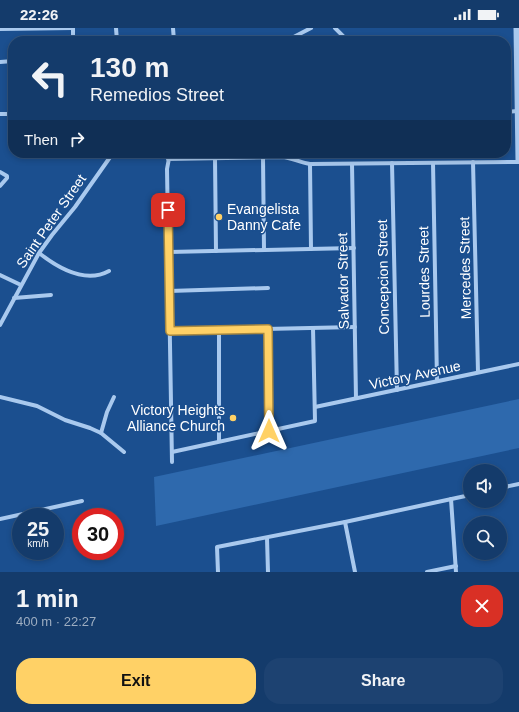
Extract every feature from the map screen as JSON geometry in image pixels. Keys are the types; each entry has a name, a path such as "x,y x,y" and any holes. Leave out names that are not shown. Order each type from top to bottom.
{"street":[{"path":"0,29 73,28"},
{"path":"296,36 311,28"},
{"path":"335,28 343,36"},
{"path":"291,158 310,164 519,161 517,28"},
{"name":"Saint Peter Street","path":"0,325 39,254 52,235 76,207 110,158"},
{"path":"172,462 168,159 214,158 216,251"},
{"path":"263,158 264,250"},
{"name":"Mercedes Street","path":"473,162 478,372"},
{"name":"Concepcion Street","path":"392,163 397,390"},
{"name":"Lourdes Street","path":"433,163 437,381"},
{"path":"310,164 311,249"},
{"name":"Salvador Street","path":"352,164 356,398"},
{"path":"0,172 7,176 0,186"},
{"path":"169,252 354,248"},
{"path":"39,254 57,266 71,272 87,276 102,274 109,270"},
{"path":"0,275 21,285"},
{"path":"170,291 268,288"},
{"path":"14,298 51,295"},
{"path":"172,452 315,421 313,328"},
{"path":"170,331 355,328"},
{"path":"268,329 269,431"},
{"path":"219,330 220,441"},
{"name":"Victory Avenue","path":"315,407 519,364"},
{"path":"0,397 37,406 65,420 90,428 124,452"},
{"path":"100,434 107,412 114,397"},
{"path":"507,487 519,484"},
{"path":"218,572 217,547 345,522 463,496"},
{"path":"451,499 456,572"},
{"path":"0,519 82,501"},
{"path":"345,522 355,572"},
{"path":"267,538 268,572"},
{"path":"428,572 456,566"}],"shaded area":[{"path":"519,399 519,448 156,526 154,477"}],"place":[{"name":"Evangelista Danny Cafe","path":"219,217"},
{"name":"Victory Heights Alliance Church","path":"233,418"}],"route":[{"path":"168,210 170,331 268,329 269,431"}]}
